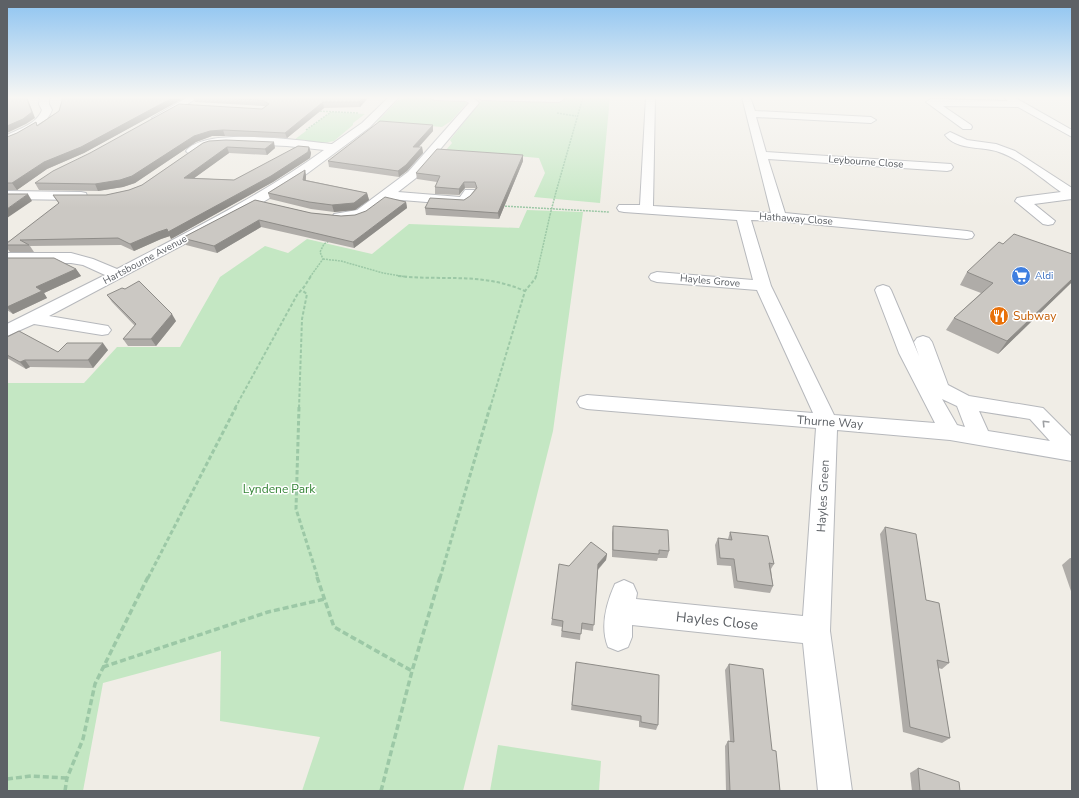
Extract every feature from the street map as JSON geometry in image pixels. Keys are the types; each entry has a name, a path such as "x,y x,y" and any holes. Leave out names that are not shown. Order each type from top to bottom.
{"street":[{"path":"7,139 16,134"},
{"name":"Hartsbourne Avenue","path":"7,331 117,275 255,200 293,178 353,134"},
{"path":"327,217 348,217 361,214 412,176 448,134"},
{"path":"646,210 649,134"},
{"path":"756,134 780,217"},
{"path":"950,135 958,141 964,143 1010,152 1072,194"},
{"path":"183,158 201,145 218,140 287,143 334,148"},
{"path":"435,150 450,151"},
{"name":"Leybourne Close","path":"761,155 947,167"},
{"path":"20,196 37,183"},
{"path":"386,195 464,201 470,193"},
{"path":"1048,221 1022,201 1072,194"},
{"path":"7,196 94,196"},
{"path":"255,200 270,204"},
{"name":"Hathaway Close","path":"624,208 780,217 967,235"},
{"name":"Hayles Green","path":"743,216 763,286 827,421 816,631 835,791"},
{"path":"7,258 71,258 88,262 117,275"},
{"name":"Hayles Grove","path":"658,277 763,286"},
{"path":"883,290 908,353 950,432"},
{"path":"33,319 102,330"},
{"path":"923,342 940,389 965,402 1036,413 1072,452"},
{"name":"Thurne Way","path":"587,402 950,432 1072,452"},
{"path":"965,402 980,437"},
{"name":"Hayles Close","path":"618,637 621,602 816,631"}],"path":[{"path":"287,143 299,134"},
{"path":"381,791 412,671 525,291 535,279 550,214 572,134"},
{"path":"502,206 613,213 624,208"},
{"path":"323,259 320,252 324,244 332,239"},
{"path":"65,791 66,778 83,739 95,684 103,667 246,387 297,295 302,291 316,265 323,259 343,261 389,275 407,277 475,278 508,284 525,291"},
{"path":"302,291 307,294 301,331 296,509 304,540 334,627 412,671"},
{"path":"103,667 262,614 325,599"},
{"path":"7,779 31,776 66,778"}],"green space":[{"path":"302,134 342,134 334,141 319,144 294,140"},
{"path":"455,134 606,134 600,203 534,197 545,173 539,158 446,150 452,143 450,140"},
{"name":"Lyndene Park","path":"527,210 583,212 553,431 463,791 302,791 320,737 220,721 221,651 103,683 83,791 7,791 7,383 84,383 117,347 180,347 220,277 265,246 288,253 307,239 372,254 409,224 519,228"},
{"path":"498,745 601,761 599,791 490,791"}],"building":[{"path":"14,134 105,134 81,147 44,162 12,183 7,183 7,137"},
{"path":"124,134 200,134 194,136 132,176 120,180 95,184 35,183 53,171"},
{"path":"363,134 425,134 413,147 422,147 406,165 398,171 328,161"},
{"path":"226,140 274,142 265,149 227,147 184,178 234,180 298,146 309,147 308,152 271,176 168,232 167,229 130,244 118,238 20,240 29,245 7,245 7,243 59,203 53,195 106,195 129,190 142,185 203,143 209,141"},
{"path":"437,149 523,155 498,213 425,208 430,198 464,200 477,188 475,182 464,182 459,189 435,187 440,176 416,173"},
{"path":"305,170 303,180 367,193 354,203 332,205 309,202 268,193"},
{"path":"7,194 28,194 7,209"},
{"path":"385,197 406,202 353,242 259,220 214,246 182,238 255,200 311,213 341,216 355,215 366,211"},
{"path":"1014,234 1072,254 1072,279 1007,341 954,318 993,283 967,272 999,242 1003,244"},
{"path":"7,258 54,258 76,269 36,287 42,291 7,307"},
{"path":"139,281 172,314 151,339 123,339 136,324 107,295 122,288 125,289"},
{"path":"19,331 58,352 67,343 103,343 88,360 25,360 20,362 7,355 7,337"},
{"path":"613,526 668,530 669,551 659,550 659,554 613,550"},
{"path":"885,527 916,534 926,600 939,603 949,663 937,660 950,738 910,727"},
{"path":"730,532 768,536 774,564 769,563 773,586 737,581 734,559 720,558 718,538 732,540"},
{"path":"591,542 607,554 598,564 594,625 582,623 581,634 562,631 563,621 552,619 559,564 569,566"},
{"path":"576,662 659,675 658,725 641,722 641,716 572,705"},
{"path":"729,664 763,669 772,750 776,751 780,791 730,791 728,741 734,742"},
{"path":"918,768 959,782 960,791 920,791"}],"place":[{"name":"Aldi","path":"1021,276"},
{"name":"Subway","path":"999,316"}]}
